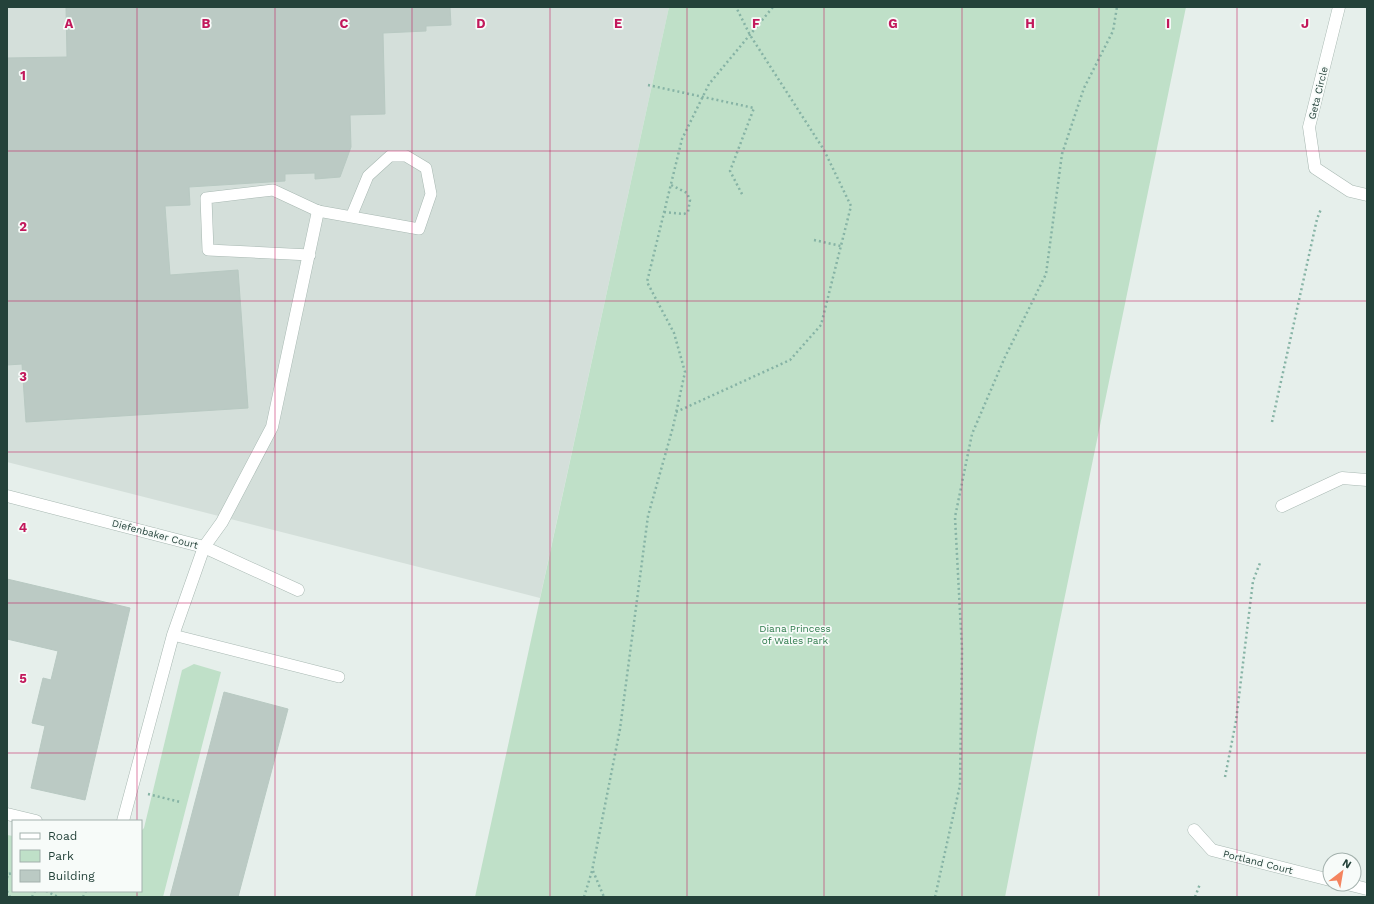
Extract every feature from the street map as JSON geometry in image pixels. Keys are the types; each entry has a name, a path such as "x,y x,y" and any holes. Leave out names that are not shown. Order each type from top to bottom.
{"street":[{"name":"Geta Circle","path":"1339,7 1309,127 1315,168 1350,191 1367,195"},
{"path":"123,820 173,635 204,547 222,522 272,427 318,211"},
{"path":"1282,506 1342,478 1367,480"},
{"name":"Diefenbaker Court","path":"7,496 204,547 298,590"},
{"path":"7,814 32,820"},
{"name":"Portland Court","path":"1194,830 1212,850 1322,878"}],"lane":[{"path":"310,254 208,250 206,198 273,190 318,211 351,217 419,229 431,194 426,168 406,156 390,156 368,176 351,217"},
{"path":"173,635 339,677"}],"path":[{"path":"676,412 790,360 821,325 851,206 824,150 750,35 736,7"},
{"path":"584,897 592,871 620,729 648,516 676,412 685,372 674,333 647,282 682,139 709,84 774,7"},
{"path":"934,897 960,785 962,650 955,517 972,434 1005,357 1046,274 1062,154 1084,88 1113,31 1117,7"},
{"path":"648,85 754,108 730,171 743,196"},
{"path":"664,212 684,214 688,212 690,200 687,193 671,186"},
{"path":"1272,422 1317,219 1321,209"},
{"path":"814,240 841,246"},
{"path":"1225,777 1236,721 1253,581 1260,563"},
{"path":"132,790 180,802"},
{"path":"592,871 604,897"},
{"path":"1195,897 1200,884"},
{"path":"7,891 10,897"},
{"path":"48,892 58,897"}],"shaded area":[{"path":"7,7 669,7 540,598 7,462"}],"green space":[{"name":"Diana Princess of Wales Park","path":"669,7 1186,7 1038,727 1005,897 475,897"},
{"path":"194,664 221,672 163,897 7,897 7,835 12,836 12,892 142,892 142,830 144,828 182,670"}],"building":[{"path":"66,7 450,7 451,25 426,26 426,31 383,33 385,114 350,115 351,147 340,177 315,179 315,173 285,174 285,181 189,187 190,205 165,206 170,275 238,270 248,408 26,422 22,364 7,365 7,58 67,57"},
{"path":"7,579 130,608 85,800 31,788 45,726 32,723 43,678 51,680 58,651 7,639"},
{"path":"224,692 288,709 238,897 170,897"}]}
